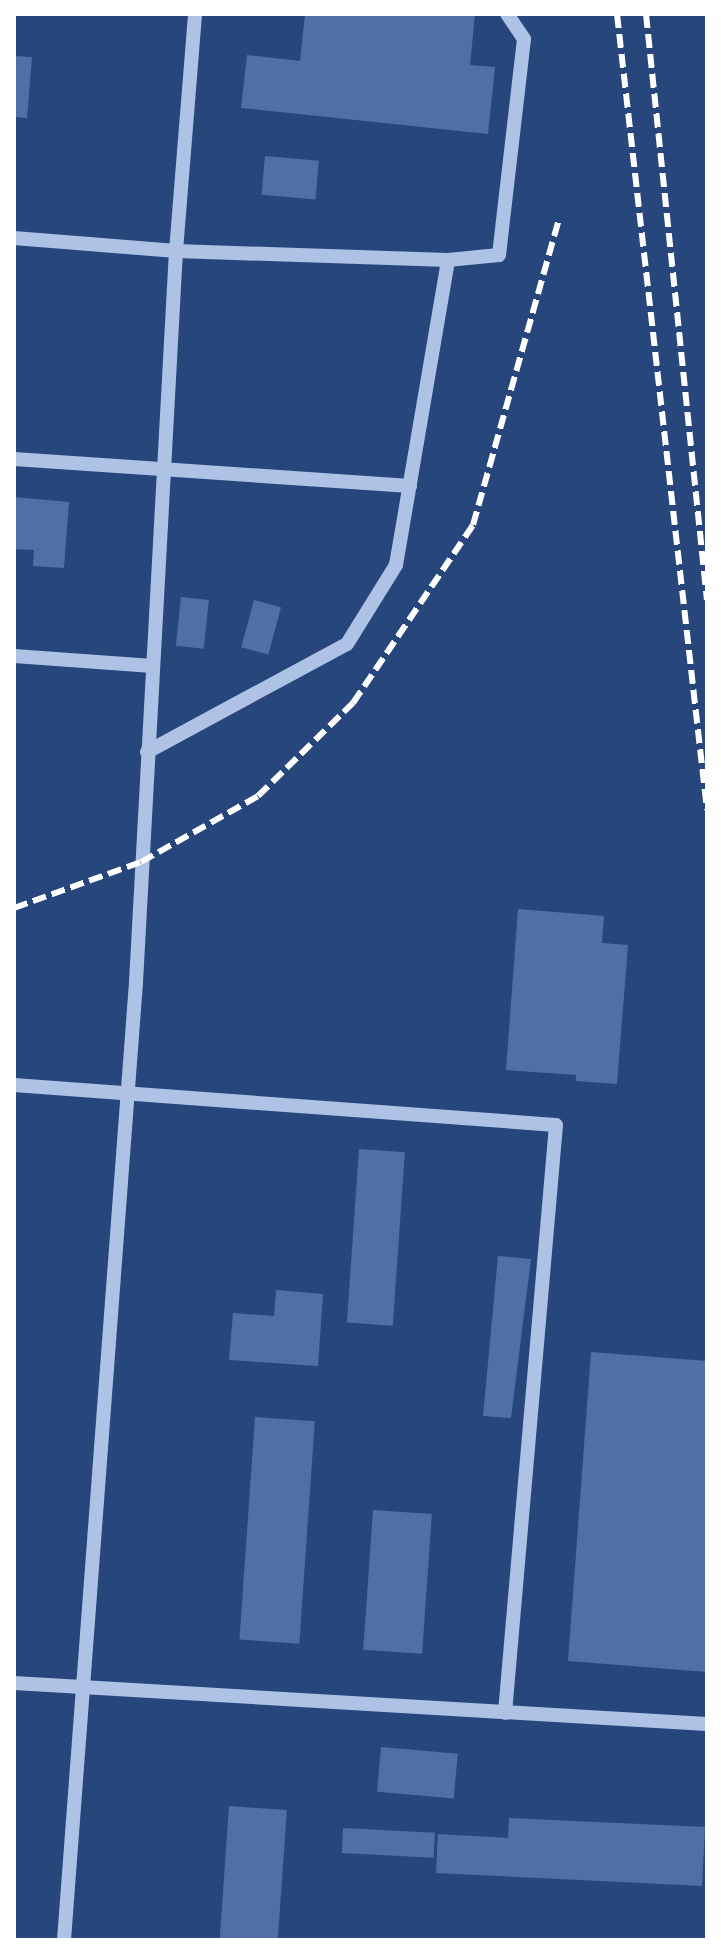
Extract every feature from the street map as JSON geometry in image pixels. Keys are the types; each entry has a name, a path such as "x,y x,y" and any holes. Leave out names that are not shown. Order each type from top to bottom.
{"lane":[{"path":"64,1940 128,1094 176,251 195,14"},
{"path":"14,238 176,251 448,260 499,255 524,39 507,14"},
{"path":"147,752 347,644 396,565 448,260"},
{"path":"14,459 410,486"},
{"path":"14,656 153,666"},
{"path":"14,1085 556,1125 505,1713"},
{"path":"14,1683 707,1724"}],"building":[{"path":"305,14 475,14 470,65 495,67 488,134 241,108 247,55 300,61"},
{"path":"14,56 32,57 27,118 14,117"},
{"path":"265,156 319,161 315,200 262,195"},
{"path":"14,497 69,502 64,568 33,566 34,550 14,549"},
{"path":"181,597 209,600 204,649 176,646"},
{"path":"254,600 281,607 268,655 241,647"},
{"path":"518,909 604,916 602,943 628,945 617,1084 576,1081 576,1075 506,1070"},
{"path":"359,1149 405,1152 393,1326 347,1323"},
{"path":"498,1256 531,1259 511,1418 483,1416"},
{"path":"276,1290 323,1294 318,1366 229,1360 233,1313 274,1316"},
{"path":"591,1352 707,1361 707,1672 568,1661"},
{"path":"255,1417 315,1421 299,1644 239,1639"},
{"path":"373,1510 432,1514 422,1654 363,1650"},
{"path":"381,1747 458,1754 454,1799 377,1792"},
{"path":"229,1806 287,1810 278,1940 220,1940"},
{"path":"509,1818 705,1827 702,1886 436,1873 438,1834 508,1838"},
{"path":"343,1828 435,1833 434,1858 342,1853"}],"railway":[{"path":"617,14 707,810"},
{"path":"646,14 707,600"},
{"path":"14,908 141,862 258,796 353,703 473,525 558,222"}]}
